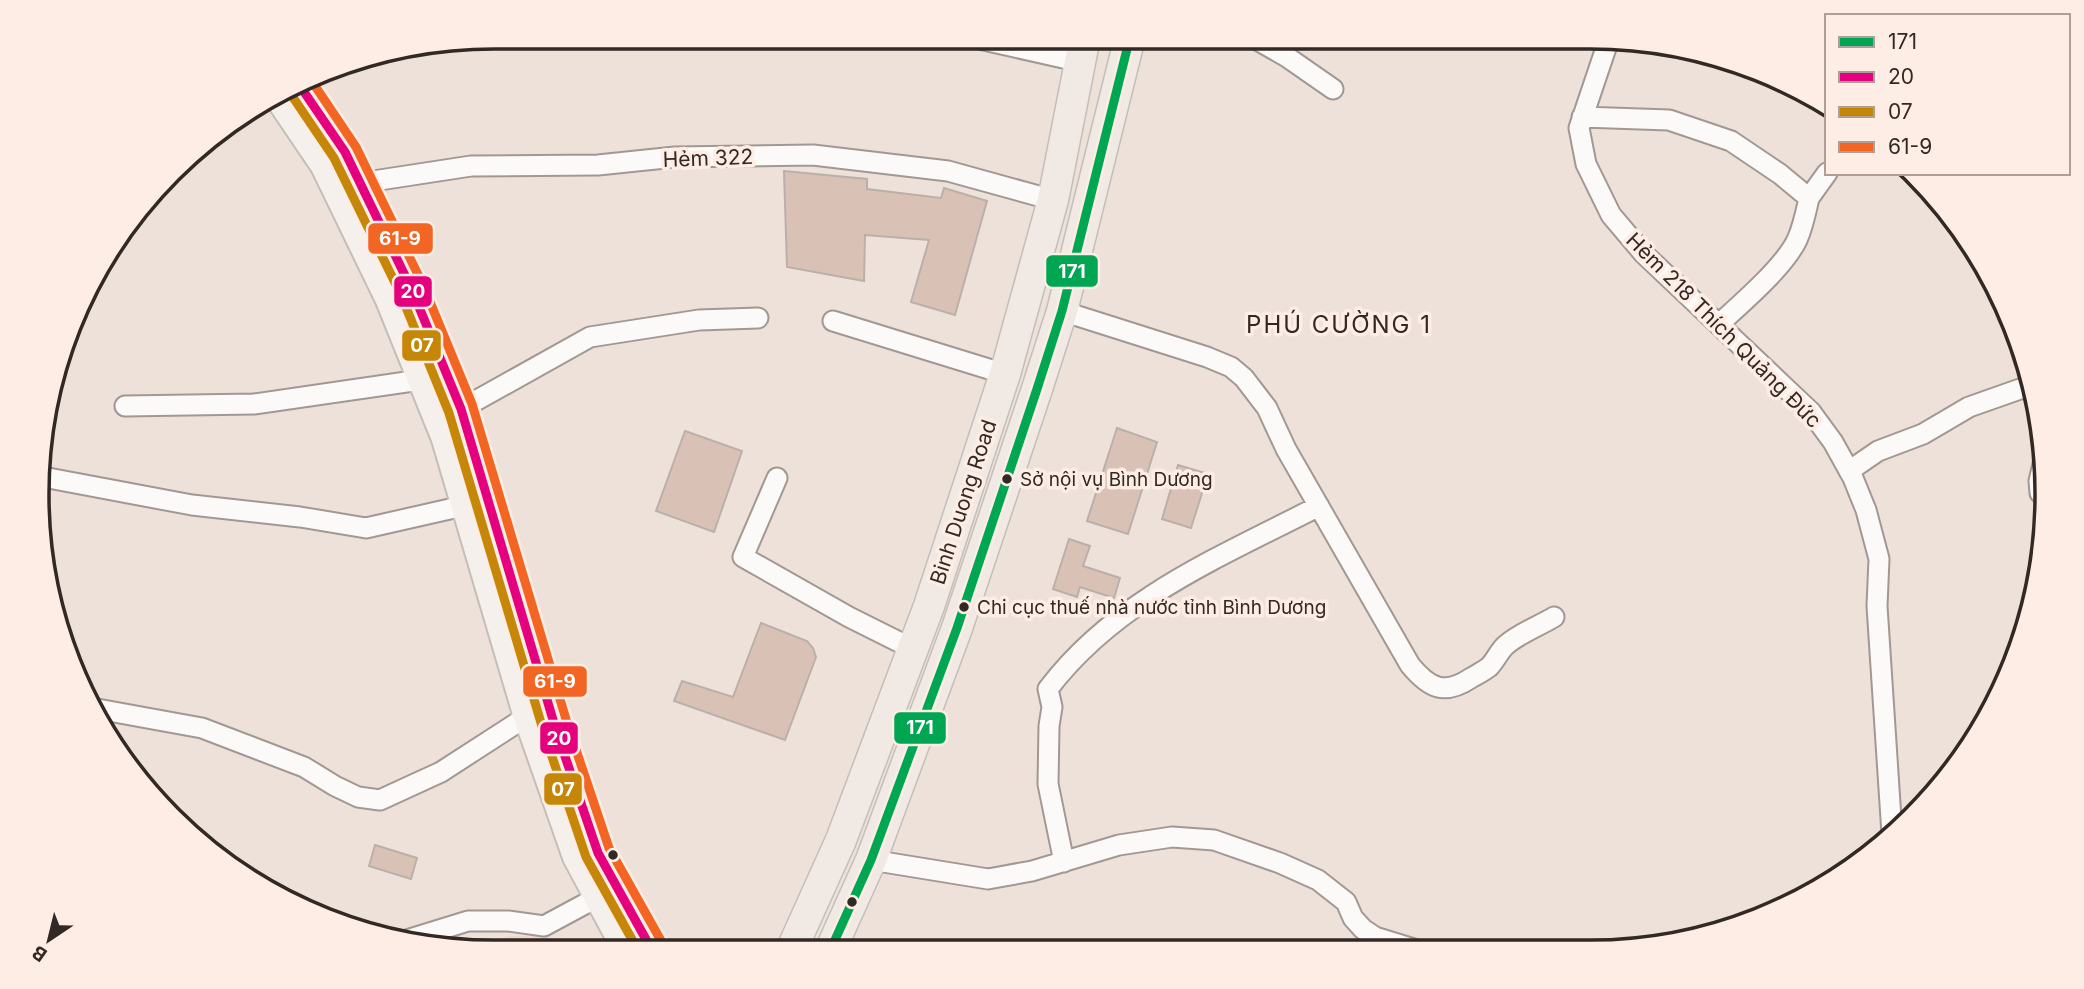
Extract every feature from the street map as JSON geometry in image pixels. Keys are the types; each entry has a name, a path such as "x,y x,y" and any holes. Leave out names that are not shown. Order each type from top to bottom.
{"highway":[{"name":"Binh Duong Road","path":"835,940 871,860 957,628 1062,311 1127,49"},
{"name":"Binh Duong Road","path":"794,940 841,840 913,649 1005,374 1053,200 1083,50"},
{"path":"1026,300 1062,311"}],"main road":[{"path":"304,92 345,152 412,290 461,410 556,730 598,853 641,940"},
{"path":"281,104 323,166 388,300 420,380 443,439 529,728 575,857 596,898 636,940"},
{"path":"529,728 556,730"}],"street":[{"path":"1273,49 1333,89"},
{"name":"Hẻm 218 Thích Quảng Đức","path":"1605,50 1579,128 1586,164 1611,215 1644,254 1811,412 1833,442 1866,509 1879,559 1877,606 1891,822"},
{"path":"1582,117 1669,120 1731,141 1780,174 1808,198"},
{"name":"Hẻm 322","path":"360,183 471,166 598,165 675,157 813,155 948,171 1053,200"},
{"path":"1720,324 1767,278 1796,243 1808,198 1825,175"},
{"path":"1062,311 1231,367 1244,378 1266,408 1286,449 1410,665 1421,678 1436,687 1448,689 1459,686 1489,667 1509,642 1554,617"},
{"path":"461,410 590,337 699,320 758,318"},
{"path":"833,321 1005,374"},
{"path":"125,406 254,404 420,380"},
{"path":"1849,471 1878,451 1923,434 1969,407 2022,389"},
{"path":"50,478 192,505 300,517 366,528 463,506"},
{"path":"777,478 743,556 849,617 913,649"},
{"path":"1065,862 1048,784 1052,707 1048,689 1074,656 1139,602 1319,506"},
{"path":"105,710 202,728 304,767 358,797 380,800 529,728"},
{"path":"871,860 988,879 1032,871 1119,845 1172,837 1214,840 1280,863 1318,880 1346,902 1353,918 1363,929 1385,940"},
{"path":"426,934 468,921 508,920 544,926 596,898"}],"shaded area":[{"path":"544,936 554,940 498,940"}],"building":[{"path":"784,171 867,179 867,189 941,198 944,188 987,201 955,315 911,302 929,240 865,235 864,281 787,267"},
{"path":"1117,428 1157,442 1128,534 1087,521"},
{"path":"685,431 742,451 714,532 656,511"},
{"path":"1178,465 1208,474 1191,528 1162,519"},
{"path":"1069,539 1090,546 1083,566 1120,578 1114,598 1080,587 1077,597 1053,589"},
{"path":"761,623 807,641 816,657 785,740 674,701 682,681 733,697"},
{"path":"375,845 417,858 411,879 369,866"}],"transit line":[{"name":"171","path":"835,940 871,860 957,628 1037,389 1062,311 1127,49"},
{"name":"61-9","path":"316,87 356,147 423,285 472,404 568,726 609,848 661,940"},
{"name":"20","path":"304,92 345,152 412,290 461,409 556,730 598,853 646,940"},
{"name":"07","path":"293,97 334,158 401,295 449,413 544,733 586,857 632,940"}],"place":[{"name":"Sở nội vụ Bình Dương","path":"1007,479"},
{"name":"Chi cục thuế nhà nước tỉnh Bình Dương","path":"964,607"}],"district":[{"name":"PHÚ CƯỜNG 1","path":"1339,324"}]}
